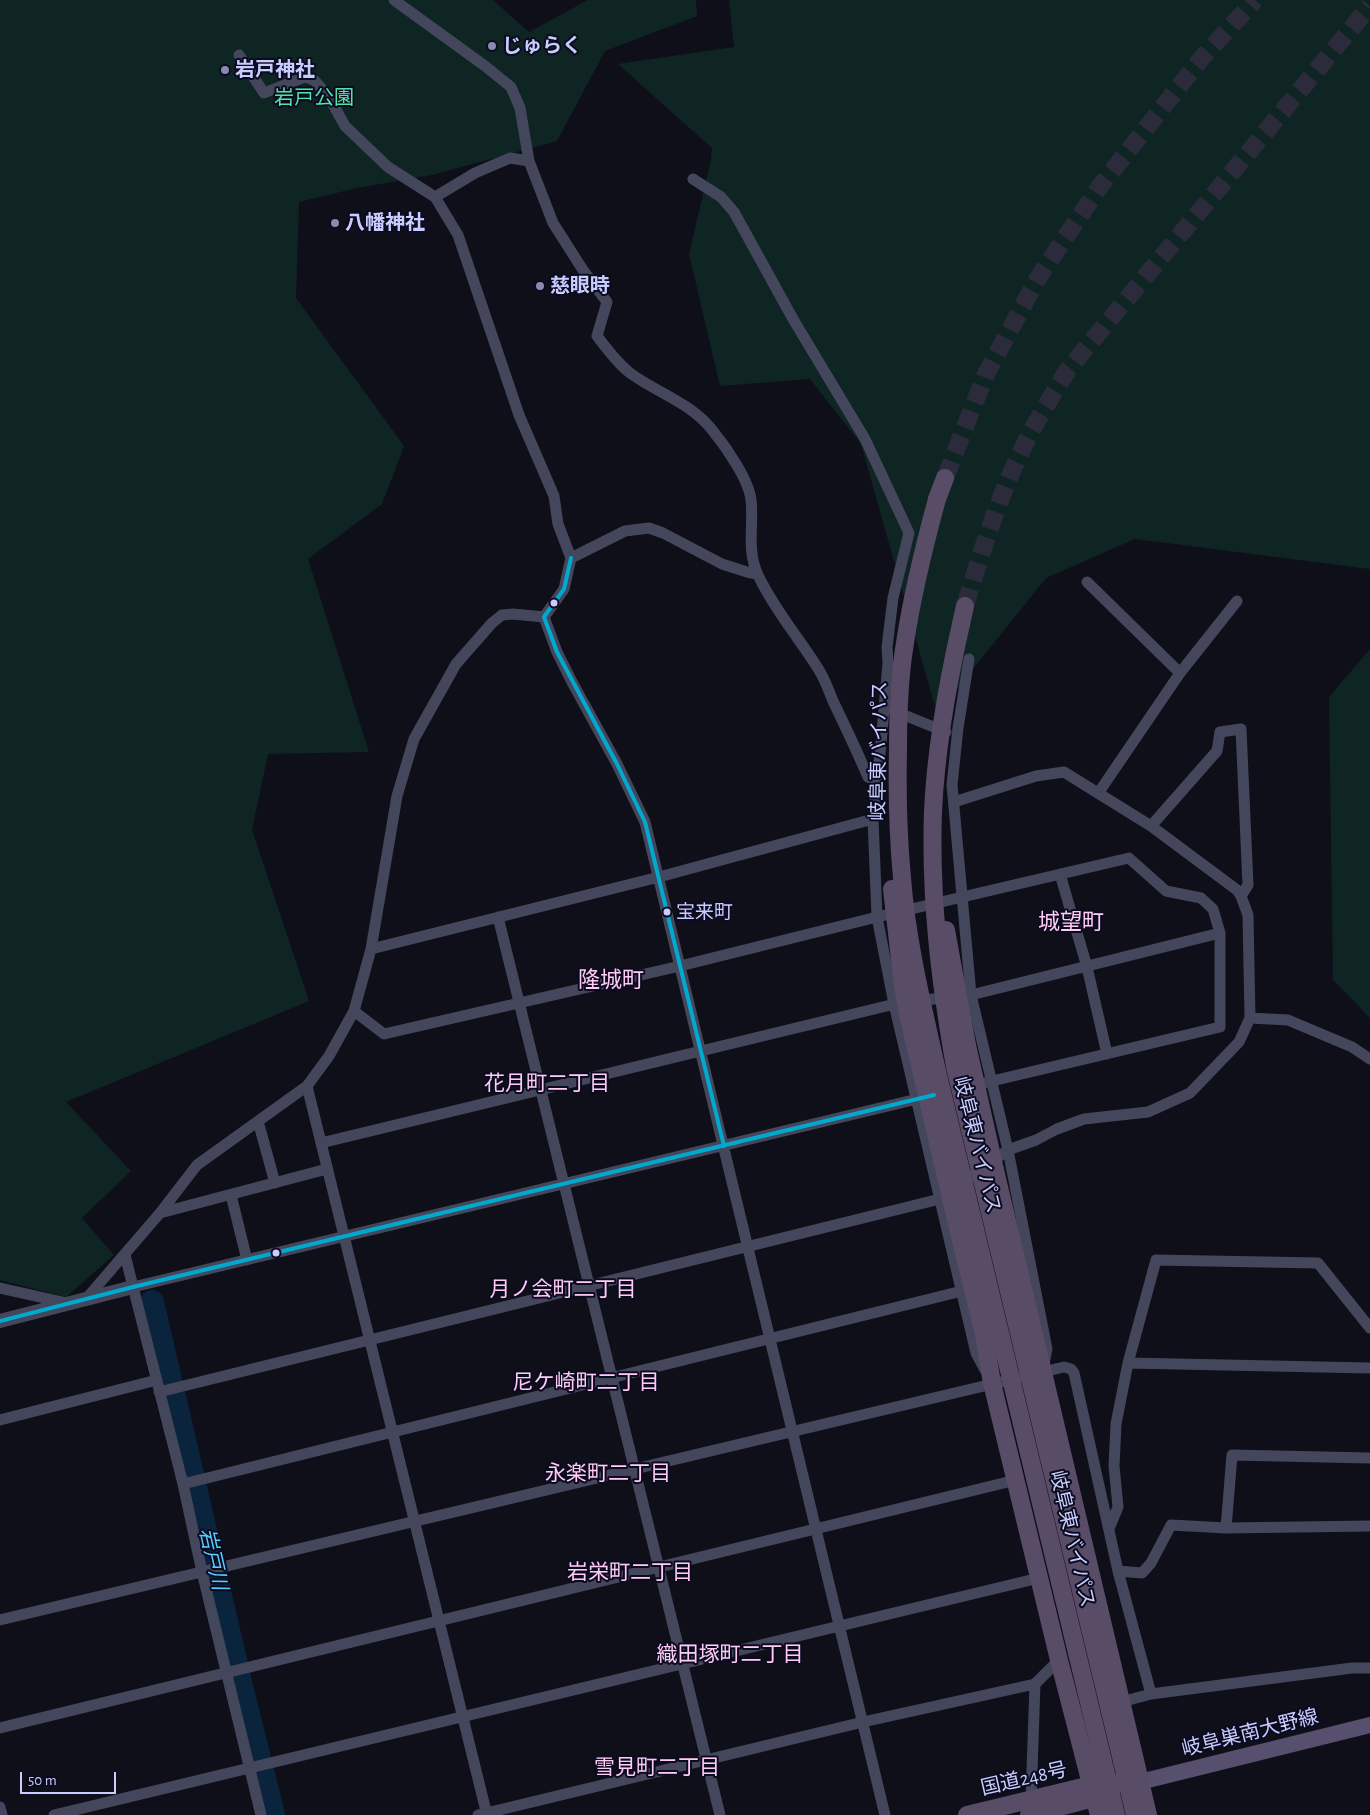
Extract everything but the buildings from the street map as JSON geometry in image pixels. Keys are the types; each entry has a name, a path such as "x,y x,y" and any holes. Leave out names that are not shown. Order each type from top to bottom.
{"highway":[{"name":"岐阜東バイパス","path":"945,478 937,500 919,571 905,645 899,716 897,804 902,879 919,992 1116,1815"},
{"name":"岐阜東バイパス","path":"965,606 948,682 933,809 932,852 938,954 955,1067 1135,1815"},
{"path":"897,804 888,818 888,849 903,986 946,1201 984,1335 992,1383 1095,1800"},
{"path":"932,852 942,872 946,935 967,1045 995,1170 1148,1815"},
{"name":"国道248号","path":"967,1815 1095,1800 1140,1782"}],"main road":[{"name":"岐阜巣南大野線","path":"1140,1782 1370,1725"}],"street":[{"path":"394,0 486,66 511,87 520,108 529,161 553,224 583,270 608,302 597,336 608,351 630,373 670,396 696,414 712,429 728,451 750,492 750,531 752,554 757,574 821,672 868,777 877,781"},
{"path":"239,55 264,93 305,77 314,80 329,97 345,126 388,167 434,197 458,235 519,415 554,496 558,524 571,558 564,589 544,617"},
{"path":"434,197 475,173 510,158 529,161"},
{"path":"693,179 721,197 734,212 793,319 865,439 909,533 893,598 887,647 888,663 873,818 877,917 894,1004 916,1099 946,1201 962,1291 976,1353 992,1383"},
{"path":"571,558 625,531 649,528 663,533 722,564 757,574"},
{"path":"1087,582 1180,672"},
{"path":"1099,792 1180,672 1237,601"},
{"path":"86,1299 160,1213 197,1165 307,1086 329,1056 354,1011 371,949 397,796 414,739 456,664 492,623 502,615 513,614 544,617"},
{"path":"544,617 557,652 618,764 645,822 885,1815"},
{"path":"969,659 957,736 952,785 971,995 1008,1150 1047,1348 1043,1371"},
{"path":"884,706 957,736"},
{"path":"1152,826 1216,751 1220,732 1242,729 1248,885 1241,896"},
{"path":"0,1420 219,1377 748,1246 946,1201 1008,1150 1036,1140 1057,1128 1084,1119 1148,1112 1190,1093 1239,1042 1250,1018 1248,916 1237,890 1152,826 1064,772 1036,776 954,802"},
{"path":"371,949 659,877 873,818"},
{"path":"0,1321 344,1236 1220,1027 1220,933 1213,909 1201,898 1166,890 1129,858 963,896 680,966 384,1034 354,1011"},
{"path":"1060,874 1087,967 1107,1054"},
{"path":"498,917 720,1815"},
{"path":"321,1143 894,1004 971,995 1220,933"},
{"path":"1250,1018 1288,1020 1352,1047 1370,1059"},
{"path":"307,1086 463,1716 484,1814 863,1722 1035,1684 1059,1660"},
{"path":"258,1121 275,1183"},
{"path":"160,1213 327,1169"},
{"path":"231,1195 247,1260"},
{"path":"125,1255 184,1484 261,1815"},
{"path":"1109,1529 1118,1507 1114,1466 1116,1424 1128,1363 1156,1260 1318,1263 1370,1328"},
{"path":"0,1288 69,1304"},
{"path":"184,1484 962,1291"},
{"path":"1128,1363 1370,1368"},
{"path":"0,1620 1064,1367 1071,1369 1074,1373 1118,1571 1151,1694"},
{"path":"1226,1528 1232,1455 1370,1458"},
{"path":"0,1728 1016,1480"},
{"path":"1118,1571 1142,1572 1150,1564 1171,1525 1226,1528 1370,1526"},
{"path":"54,1815 1039,1578"},
{"path":"1120,1702 1151,1694 1352,1668 1370,1668"},
{"path":"1030,1807 1035,1684"},
{"path":"0,1807 2,1815"}],"green space":[{"name":"岩戸公園","path":"0,0 493,0 529,32 588,0 696,0 697,16 605,51 557,141 432,175 357,188 299,202 296,298 404,446 382,504 308,559 369,752 268,754 252,830 309,1001 66,1102 131,1171 82,1218 114,1255 66,1297 0,1280"},
{"path":"729,0 1370,0 1370,569 1135,539 1046,578 937,714 861,444 810,379 720,386 689,254 711,160 712,148 618,64 734,47"},
{"path":"1370,649 1370,1018 1333,980 1329,697"}],"waterway":[{"name":"岩戸川","path":"152,1302 273,1815"}],"tunnel":[{"path":"945,478 985,376 1038,278 1098,189 1200,60 1255,0"},
{"path":"965,606 986,539 1011,473 1032,430 1067,371 1370,6"}],"transit line":[{"path":"571,558 564,589 544,617 557,652 617,764 645,822 724,1146"},
{"path":"0,1321 133,1287 934,1095"}],"place":[{"name":"じゅらく","path":"492,46"},
{"name":"岩戸神社","path":"225,70"},
{"name":"八幡神社","path":"335,223"},
{"name":"慈眼時","path":"540,286"},
{"name":"宝来町","path":"667,912"}],"district":[{"name":"城望町","path":"1071,922"},
{"name":"隆城町","path":"611,980"},
{"name":"花月町二丁目","path":"547,1084"},
{"name":"月ノ会町二丁目","path":"563,1290"},
{"name":"尼ケ崎町二丁目","path":"586,1383"},
{"name":"永楽町二丁目","path":"608,1474"},
{"name":"岩栄町二丁目","path":"630,1573"},
{"name":"織田塚町二丁目","path":"730,1655"},
{"name":"雪見町二丁目","path":"657,1768"}]}
